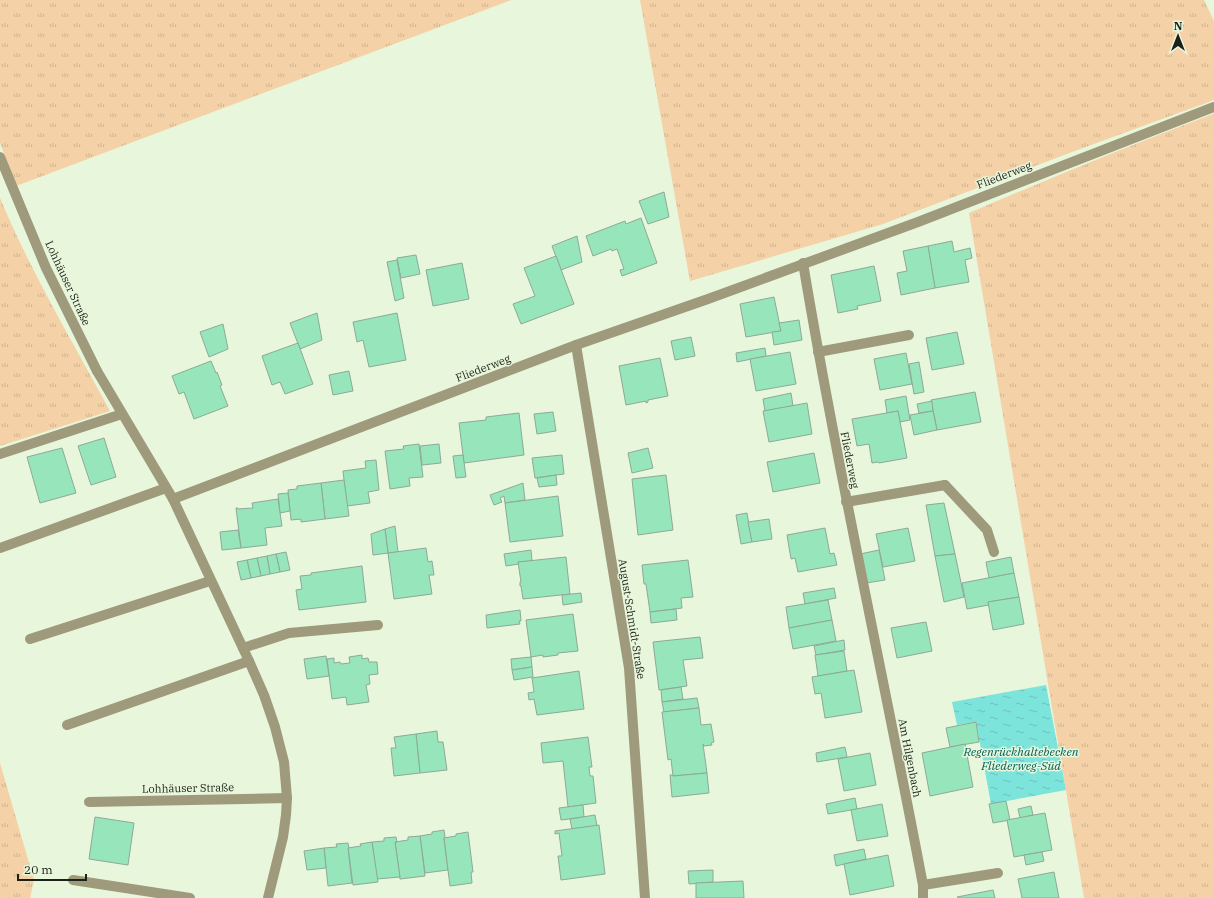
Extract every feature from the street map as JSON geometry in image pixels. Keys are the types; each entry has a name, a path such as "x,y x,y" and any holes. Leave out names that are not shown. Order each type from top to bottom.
{"street":[{"name":"Fliederweg","path":"173,499 576,345 708,299 918,222 1214,107"},
{"name":"Lohhäuser Straße","path":"0,157 46,268 97,371 173,499 264,695 275,727 284,762 286,798 283,837 268,898"},
{"name":"Fliederweg","path":"803,263 846,502 873,636"},
{"path":"818,352 909,335"},
{"name":"August-Schmidt-Straße","path":"576,345 629,668 645,898"},
{"path":"0,454 122,414"},
{"name":"Fliederweg","path":"846,502 945,485 987,530 994,552"},
{"path":"0,548 166,488"},
{"path":"30,639 210,581"},
{"path":"243,648 289,634 378,625"},
{"name":"Am Hilgenbach","path":"873,636 903,780 923,885 923,898"},
{"path":"67,725 249,661"},
{"name":"Lohhäuser Straße","path":"89,802 286,798"},
{"path":"923,885 998,873"},
{"path":"73,880 190,898"}],"green space":[{"path":"0,0 511,0 16,186 0,143"},
{"path":"640,0 1204,0 1214,21 1214,100 883,224 690,281"},
{"path":"1213,114 1214,898 1084,898 969,213 1091,162"},
{"path":"0,198 38,279 110,411 0,446"},
{"path":"0,763 34,880 30,898 0,898"}],"water":[{"name":"Regenrückhaltebecken Fliederweg-Süd","path":"1046,685 1066,790 991,804 976,722 957,725 952,702"}],"building":[{"path":"664,192 669,217 648,224 639,201"},
{"path":"641,218 657,263 622,276 620,270 624,269 617,249 612,251 611,249 593,256 586,236 625,221 626,224"},
{"path":"577,236 582,262 561,270 552,246"},
{"path":"952,241 954,252 970,248 972,258 965,260 969,282 935,288 928,246"},
{"path":"928,246 935,288 901,295 897,273 907,271 903,251"},
{"path":"416,255 420,274 401,278 397,258"},
{"path":"556,256 574,304 521,324 513,304 535,296 524,268"},
{"path":"397,260 404,298 395,301 387,262"},
{"path":"462,263 469,299 433,306 426,270"},
{"path":"874,266 881,301 857,306 858,309 838,313 831,275"},
{"path":"774,297 781,331 746,337 740,304"},
{"path":"317,313 322,340 300,349 290,323"},
{"path":"397,313 406,360 369,367 363,340 357,342 353,322"},
{"path":"799,320 802,340 774,345 772,332 781,331 779,323"},
{"path":"223,324 228,349 209,357 200,332"},
{"path":"957,332 964,364 932,370 926,338"},
{"path":"691,337 695,356 675,360 671,341"},
{"path":"298,343 313,384 285,394 280,382 272,385 262,356"},
{"path":"765,348 766,356 737,362 736,353"},
{"path":"790,352 796,384 756,391 750,359"},
{"path":"906,353 912,384 880,390 874,359"},
{"path":"660,358 668,396 648,400 646,403 646,401 626,405 619,366"},
{"path":"211,361 222,385 220,386 228,406 194,419 184,392 179,394 172,376"},
{"path":"919,362 924,392 914,394 909,364"},
{"path":"349,371 353,391 333,395 329,375"},
{"path":"975,392 981,422 937,430 931,400"},
{"path":"791,393 793,406 765,411 763,399"},
{"path":"906,396 910,420 900,422 898,411 887,413 885,400"},
{"path":"932,401 933,411 919,413 917,404"},
{"path":"807,403 812,434 769,442 763,411"},
{"path":"898,411 907,458 872,463 869,444 857,446 852,419"},
{"path":"933,411 937,430 914,435 910,415"},
{"path":"553,412 556,431 537,434 534,414"},
{"path":"519,413 524,455 464,463 459,423 486,420 486,417"},
{"path":"104,438 116,477 91,485 78,446"},
{"path":"419,444 423,477 409,478 410,486 390,489 385,451 404,449 403,446"},
{"path":"439,444 441,463 422,465 420,446"},
{"path":"62,448 76,493 40,503 27,457"},
{"path":"648,448 653,468 632,473 628,453"},
{"path":"814,453 820,483 773,492 767,462"},
{"path":"463,455 466,477 456,478 453,456"},
{"path":"562,455 564,474 535,478 532,458"},
{"path":"376,460 379,490 368,492 370,503 347,506 343,471 366,468 365,461"},
{"path":"556,475 557,485 539,487 537,478"},
{"path":"666,475 673,530 638,535 632,479"},
{"path":"344,480 349,516 325,519 321,483"},
{"path":"321,483 325,519 301,522 301,519 291,520 288,490 297,489 297,486"},
{"path":"523,483 525,500 505,503 504,496 500,498 502,502 494,505 490,495"},
{"path":"288,493 290,511 280,513 278,494"},
{"path":"558,496 563,536 510,542 505,503"},
{"path":"278,499 282,526 265,528 267,545 241,548 236,508 253,508 252,503"},
{"path":"944,503 955,554 935,556 926,505"},
{"path":"747,513 752,542 741,544 736,515"},
{"path":"769,519 772,539 752,542 748,522"},
{"path":"395,526 398,552 388,553 385,529"},
{"path":"825,528 830,554 834,553 837,565 798,572 795,558 791,559 787,535"},
{"path":"908,528 915,561 883,567 876,534"},
{"path":"385,529 388,553 373,555 371,534"},
{"path":"238,530 241,548 222,550 220,532"},
{"path":"426,548 428,562 432,561 434,575 429,575 432,594 394,599 388,553"},
{"path":"531,550 532,561 518,562 519,564 506,566 504,554"},
{"path":"879,550 885,580 866,583 860,554"},
{"path":"286,552 290,570 280,572 276,554"},
{"path":"276,554 280,572 270,574 267,556"},
{"path":"955,554 964,597 944,602 935,556"},
{"path":"267,556 270,574 261,576 257,558"},
{"path":"566,557 570,594 523,599 520,586 521,582 518,562"},
{"path":"1011,557 1014,573 989,578 986,562"},
{"path":"257,558 261,576 251,578 247,560"},
{"path":"247,560 251,578 241,580 237,562"},
{"path":"688,560 693,597 681,598 682,608 650,612 646,584 644,584 642,565"},
{"path":"362,566 366,602 299,610 296,590 302,589 300,576 311,575 311,573"},
{"path":"1014,573 1019,597 988,602 989,605 967,609 962,583"},
{"path":"834,588 836,598 805,604 803,593"},
{"path":"581,593 582,602 563,605 562,595"},
{"path":"1019,597 1024,624 993,630 988,602"},
{"path":"828,600 832,620 789,628 786,607"},
{"path":"676,609 677,620 651,623 650,612"},
{"path":"520,610 520,624 487,628 486,615"},
{"path":"573,614 578,651 558,653 558,655 543,657 543,655 531,657 526,620"},
{"path":"832,620 836,641 793,649 789,628"},
{"path":"926,622 932,651 897,658 891,628"},
{"path":"700,637 703,658 683,660 687,686 659,690 653,642"},
{"path":"844,640 845,650 816,655 814,646"},
{"path":"844,651 847,671 818,676 815,655"},
{"path":"362,655 362,659 368,658 369,662 377,662 378,674 369,675 370,684 366,685 369,702 347,705 346,697 332,699 327,659 334,658 334,663 350,663 349,657"},
{"path":"326,656 329,676 307,679 304,659"},
{"path":"531,657 532,667 512,670 511,659"},
{"path":"532,667 533,677 514,680 512,670"},
{"path":"854,670 862,712 825,718 821,693 815,694 812,677"},
{"path":"579,671 584,709 537,715 534,699 529,700 528,693 534,692 532,678"},
{"path":"681,687 683,699 662,702 661,690"},
{"path":"697,698 699,708 664,712 662,702"},
{"path":"699,708 701,725 711,724 714,742 711,743 712,745 704,746 703,744 707,773 673,776 671,759 668,760 662,712"},
{"path":"976,722 979,742 950,747 946,728"},
{"path":"437,731 438,742 443,742 447,770 420,773 416,734"},
{"path":"416,734 420,773 394,776 391,748 396,748 394,737"},
{"path":"588,737 592,767 589,767 590,776 593,776 596,803 568,807 563,761 543,763 541,743"},
{"path":"965,744 973,787 930,796 922,753"},
{"path":"845,747 847,757 817,762 816,753"},
{"path":"870,753 876,785 844,791 838,759"},
{"path":"707,773 709,793 672,797 670,775"},
{"path":"855,798 857,809 828,814 826,804"},
{"path":"1006,801 1010,820 993,823 989,804"},
{"path":"882,804 888,836 857,841 851,810"},
{"path":"583,805 584,817 561,820 559,808"},
{"path":"1031,806 1033,815 1020,818 1018,809"},
{"path":"1045,813 1052,850 1014,857 1007,820"},
{"path":"595,815 597,826 572,829 570,819"},
{"path":"95,817 134,823 128,865 89,859"},
{"path":"599,825 605,874 561,880 558,856 562,856 559,833 555,834 555,831"},
{"path":"444,830 448,870 425,873 420,836"},
{"path":"468,832 473,872 471,872 472,883 450,886 444,838"},
{"path":"420,836 425,876 400,879 395,842 408,840 408,837"},
{"path":"396,837 397,842 395,842 400,877 377,879 372,842 384,841 384,838"},
{"path":"372,842 378,882 353,885 348,848 361,846 360,844"},
{"path":"348,843 352,883 328,886 324,848 337,847 336,844"},
{"path":"324,848 326,868 307,870 304,851"},
{"path":"864,849 866,859 836,866 834,855"},
{"path":"1042,852 1044,861 1026,865 1024,855"},
{"path":"888,855 894,886 850,895 844,864"},
{"path":"713,870 713,882 689,884 688,871"},
{"path":"1054,872 1059,898 1022,898 1018,879"},
{"path":"743,881 744,898 696,898 696,883"},
{"path":"993,890 995,898 957,897"}]}
